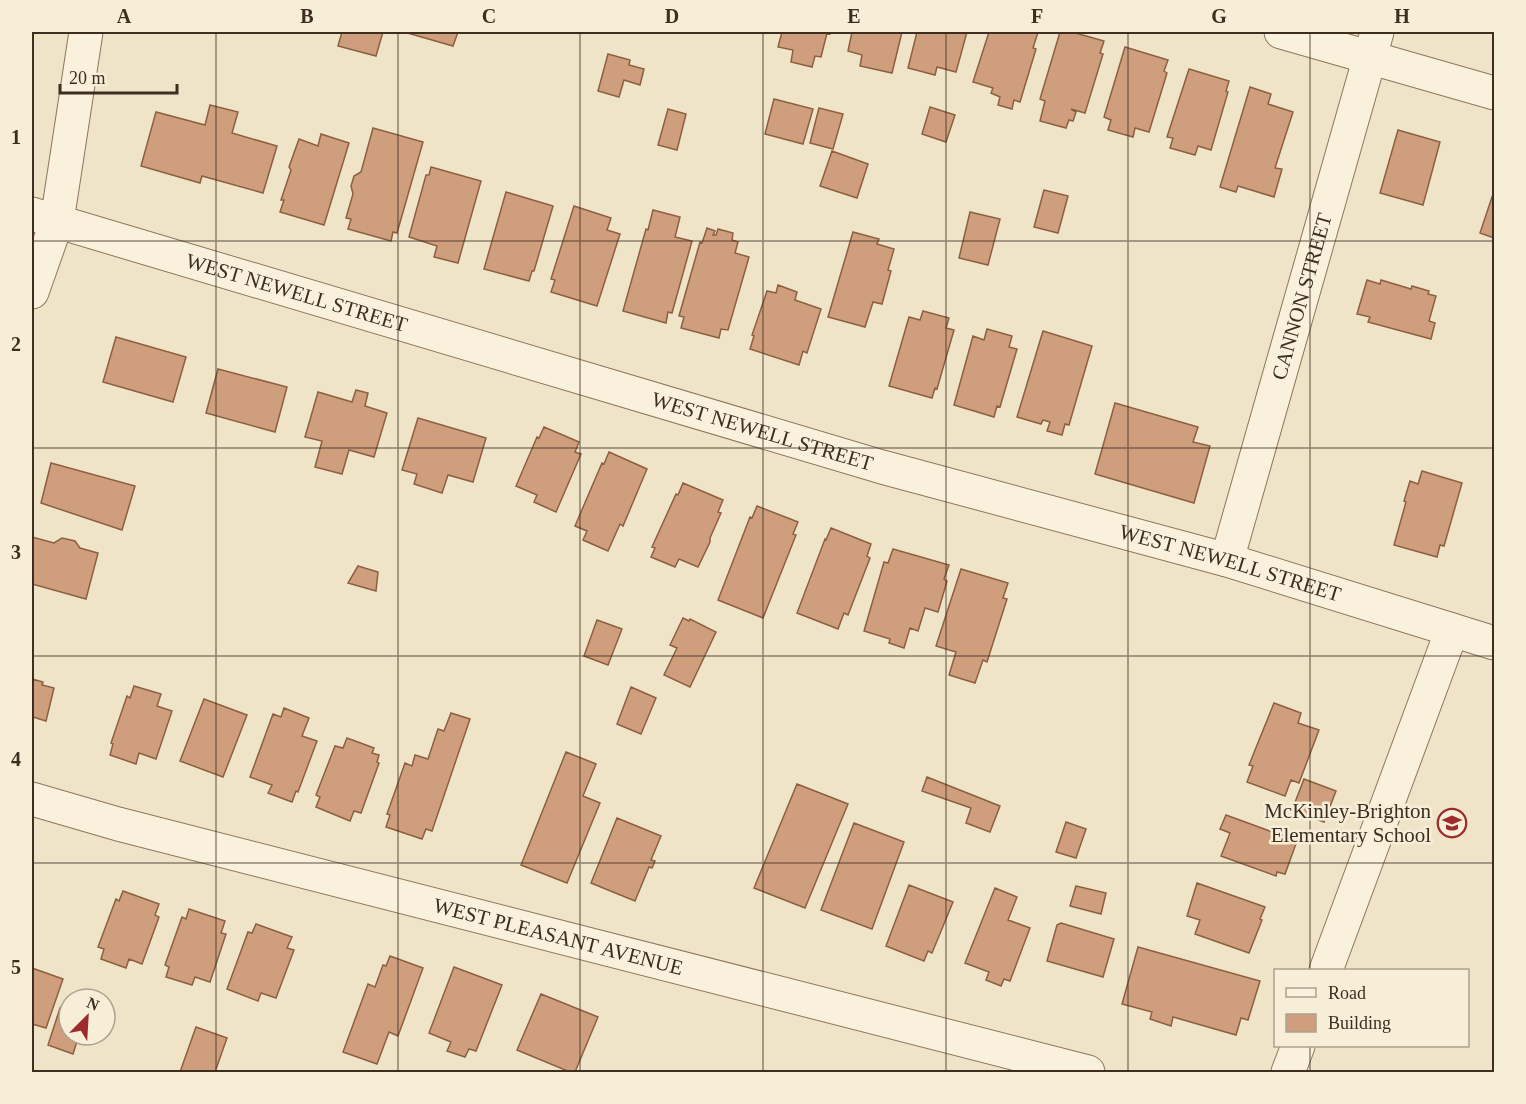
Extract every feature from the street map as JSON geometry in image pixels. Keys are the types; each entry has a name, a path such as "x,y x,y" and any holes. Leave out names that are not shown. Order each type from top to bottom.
{"street":[{"path":"32,292 44,217 87,32"},
{"path":"1281,32 1374,44 1494,93"},
{"name":"CANNON STREET","path":"1227,560 1374,44"},
{"name":"WEST NEWELL STREET","path":"44,217 871,464 1227,560 1494,643"},
{"path":"1326,969 1452,630"},
{"name":"WEST PLEASANT AVENUE","path":"32,799 141,830 1088,1072"},
{"path":"1288,1072 1298,1047"}],"building":[{"path":"342,32 383,32 376,56 338,46"},
{"path":"404,32 458,32 453,46"},
{"path":"782,32 831,32 827,33 821,57 815,56 812,67 791,62 793,50 778,47"},
{"path":"852,32 902,32 892,73 860,66 862,55 848,51"},
{"path":"917,32 967,32 956,72 937,67 935,75 908,68"},
{"path":"989,32 1038,32 1033,48 1036,49 1020,102 1014,100 1012,109 998,105 1000,97 991,93 993,88 973,82"},
{"path":"1060,32 1072,32 1104,41 1100,53 1103,54 1085,113 1071,109 1076,112 1073,121 1069,120 1066,128 1040,121 1045,101 1040,99"},
{"path":"1125,47 1168,60 1164,71 1167,73 1149,132 1135,128 1133,137 1108,130 1111,120 1104,117"},
{"path":"608,54 630,60 629,65 644,69 640,85 624,80 619,97 598,91"},
{"path":"1189,69 1229,81 1226,91 1228,92 1211,150 1198,146 1195,155 1170,148 1173,138 1167,137"},
{"path":"1250,87 1271,94 1268,104 1293,112 1275,168 1282,169 1274,197 1238,186 1236,192 1220,187"},
{"path":"774,99 813,109 803,144 765,134"},
{"path":"210,105 238,112 232,133 277,146 263,193 202,176 200,183 141,166 156,112 205,125"},
{"path":"930,107 955,115 946,142 922,134"},
{"path":"819,108 843,114 833,149 810,143"},
{"path":"668,109 686,114 677,150 658,145"},
{"path":"373,128 423,142 397,233 393,232 391,241 348,229 351,219 346,218 353,194 351,186 354,176 361,172"},
{"path":"1398,130 1440,142 1423,205 1380,193"},
{"path":"321,134 349,143 324,225 280,212 284,200 281,200 291,170 289,167 299,139 318,146"},
{"path":"832,151 868,164 857,198 820,186"},
{"path":"431,167 481,181 458,263 434,257 437,246 409,237 426,175 429,175"},
{"path":"1044,190 1068,196 1058,233 1034,227"},
{"path":"506,192 553,206 529,281 484,269"},
{"path":"1494,194 1494,238 1480,233"},
{"path":"574,206 611,218 607,230 620,234 597,306 551,292 555,280 551,279"},
{"path":"653,210 680,217 675,237 692,241 672,313 668,312 666,323 623,311"},
{"path":"970,212 1000,219 988,265 959,258"},
{"path":"707,228 715,231 713,235 716,235 718,229 733,233 732,240 738,242 735,253 749,257 728,330 721,329 719,338 681,328 684,317 679,316 700,242 702,243"},
{"path":"853,232 879,239 877,244 894,249 882,304 873,302 865,327 828,317"},
{"path":"1367,280 1380,284 1381,280 1411,289 1412,286 1429,291 1428,294 1436,296 1429,321 1435,323 1431,339 1368,322 1370,317 1357,314"},
{"path":"778,285 797,292 795,300 821,309 807,353 803,351 799,365 750,349 754,336 752,335 767,291 776,293"},
{"path":"923,311 949,318 946,328 954,330 937,389 935,388 932,398 889,386 909,317 920,320"},
{"path":"987,329 1012,336 1009,347 1017,349 1000,407 997,406 994,417 954,405 973,336 984,340"},
{"path":"1043,331 1092,346 1069,425 1065,424 1062,435 1047,431 1050,422 1043,420 1041,424 1017,417"},
{"path":"116,337 186,357 173,402 103,382"},
{"path":"218,369 287,387 275,432 206,413"},
{"path":"356,390 368,393 365,406 387,413 374,457 349,450 342,474 315,467 322,441 305,437 318,392 352,402"},
{"path":"1115,403 1198,427 1193,442 1210,446 1194,503 1095,474"},
{"path":"418,418 486,438 473,482 448,475 442,493 414,484 417,474 402,470"},
{"path":"544,427 579,442 575,452 581,454 556,512 534,502 537,495 516,486 537,437 539,438"},
{"path":"609,452 647,469 623,526 620,524 608,551 583,540 587,531 575,526"},
{"path":"51,463 135,486 122,530 41,503"},
{"path":"1422,471 1462,483 1444,546 1440,545 1437,557 1394,545 1410,481 1418,484"},
{"path":"683,483 723,500 718,512 721,513 698,567 679,559 675,567 651,557 655,548 652,547"},
{"path":"757,506 798,522 793,534 796,535 763,618 718,600 750,517 752,518"},
{"path":"831,528 871,544 867,556 870,558 848,615 844,613 838,629 797,613"},
{"path":"32,537 54,543 62,538 75,541 80,548 98,553 86,599 32,584"},
{"path":"893,549 949,565 938,612 925,608 918,631 910,628 904,648 889,643 890,639 864,631 884,562 888,563"},
{"path":"358,566 378,572 376,591 348,583"},
{"path":"961,569 1008,583 1003,598 1007,599 987,662 983,660 975,683 949,675 956,652 936,646"},
{"path":"683,618 689,621 690,619 716,632 690,687 664,675 677,648 670,645"},
{"path":"597,620 622,629 608,665 584,656"},
{"path":"32,679 54,688 46,721 33,717 32,721"},
{"path":"134,686 161,694 157,706 172,711 156,759 139,753 136,764 110,755 113,744 111,743 127,696 130,698"},
{"path":"631,687 656,698 641,734 617,724"},
{"path":"204,699 247,715 223,777 180,761"},
{"path":"1274,703 1301,713 1298,723 1319,730 1299,783 1291,780 1285,796 1247,782 1253,766 1249,765"},
{"path":"284,708 309,718 302,736 317,741 292,802 268,793 272,785 250,777 273,714 281,717"},
{"path":"451,713 470,719 432,831 426,829 422,839 386,827 390,815 387,814 405,763 412,766 415,755 428,759 438,729 444,731"},
{"path":"347,738 374,748 372,753 379,755 377,762 379,763 361,813 354,811 350,821 316,807 320,797 316,795 335,746 343,748"},
{"path":"566,752 596,764 583,796 600,803 567,883 521,865"},
{"path":"927,777 1000,806 990,832 966,823 971,808 922,791"},
{"path":"1304,779 1336,791 1324,822 1292,810"},
{"path":"797,784 848,804 805,908 754,888"},
{"path":"1226,815 1297,841 1285,874 1277,872 1276,876 1221,856 1230,833 1220,829"},
{"path":"617,818 661,836 651,860 655,861 652,868 649,867 635,901 591,883"},
{"path":"1066,822 1086,829 1076,858 1056,852"},
{"path":"854,823 904,842 872,929 821,910"},
{"path":"1197,883 1265,907 1249,953 1195,934 1200,920 1187,916"},
{"path":"909,885 953,902 932,953 928,951 924,961 886,946"},
{"path":"1076,886 1106,893 1101,914 1070,906"},
{"path":"995,888 1017,897 1008,920 1030,928 1010,981 1004,979 1001,986 986,980 989,972 965,963"},
{"path":"123,891 159,904 155,915 159,917 142,964 129,959 126,968 101,959 104,949 98,947 116,899 119,901"},
{"path":"189,909 225,921 221,933 226,934 210,982 195,977 192,985 166,977 169,967 165,965 182,917 186,919"},
{"path":"1061,923 1114,939 1103,977 1047,961 1057,925"},
{"path":"256,924 292,937 287,948 294,950 276,998 261,993 258,1001 227,989 248,932 252,933"},
{"path":"1138,947 1260,981 1248,1020 1241,1018 1236,1035 1173,1017 1171,1026 1150,1019 1152,1012 1122,1004"},
{"path":"390,956 423,968 398,1036 389,1032 377,1064 343,1052 368,984 375,987 383,965 386,966"},
{"path":"454,967 502,985 476,1051 469,1049 465,1057 447,1051 451,1042 429,1033"},
{"path":"32,968 63,979 60,987 57,987 57,996 46,1028 32,1024"},
{"path":"541,994 598,1017 575,1072 517,1050"},
{"path":"57,1017 57,1047 75,1047 73,1054 48,1045"},
{"path":"196,1027 227,1038 215,1072 180,1072"}],"place":[{"name":"McKinley-Brighton Elementary School","path":"1452,823"}]}
